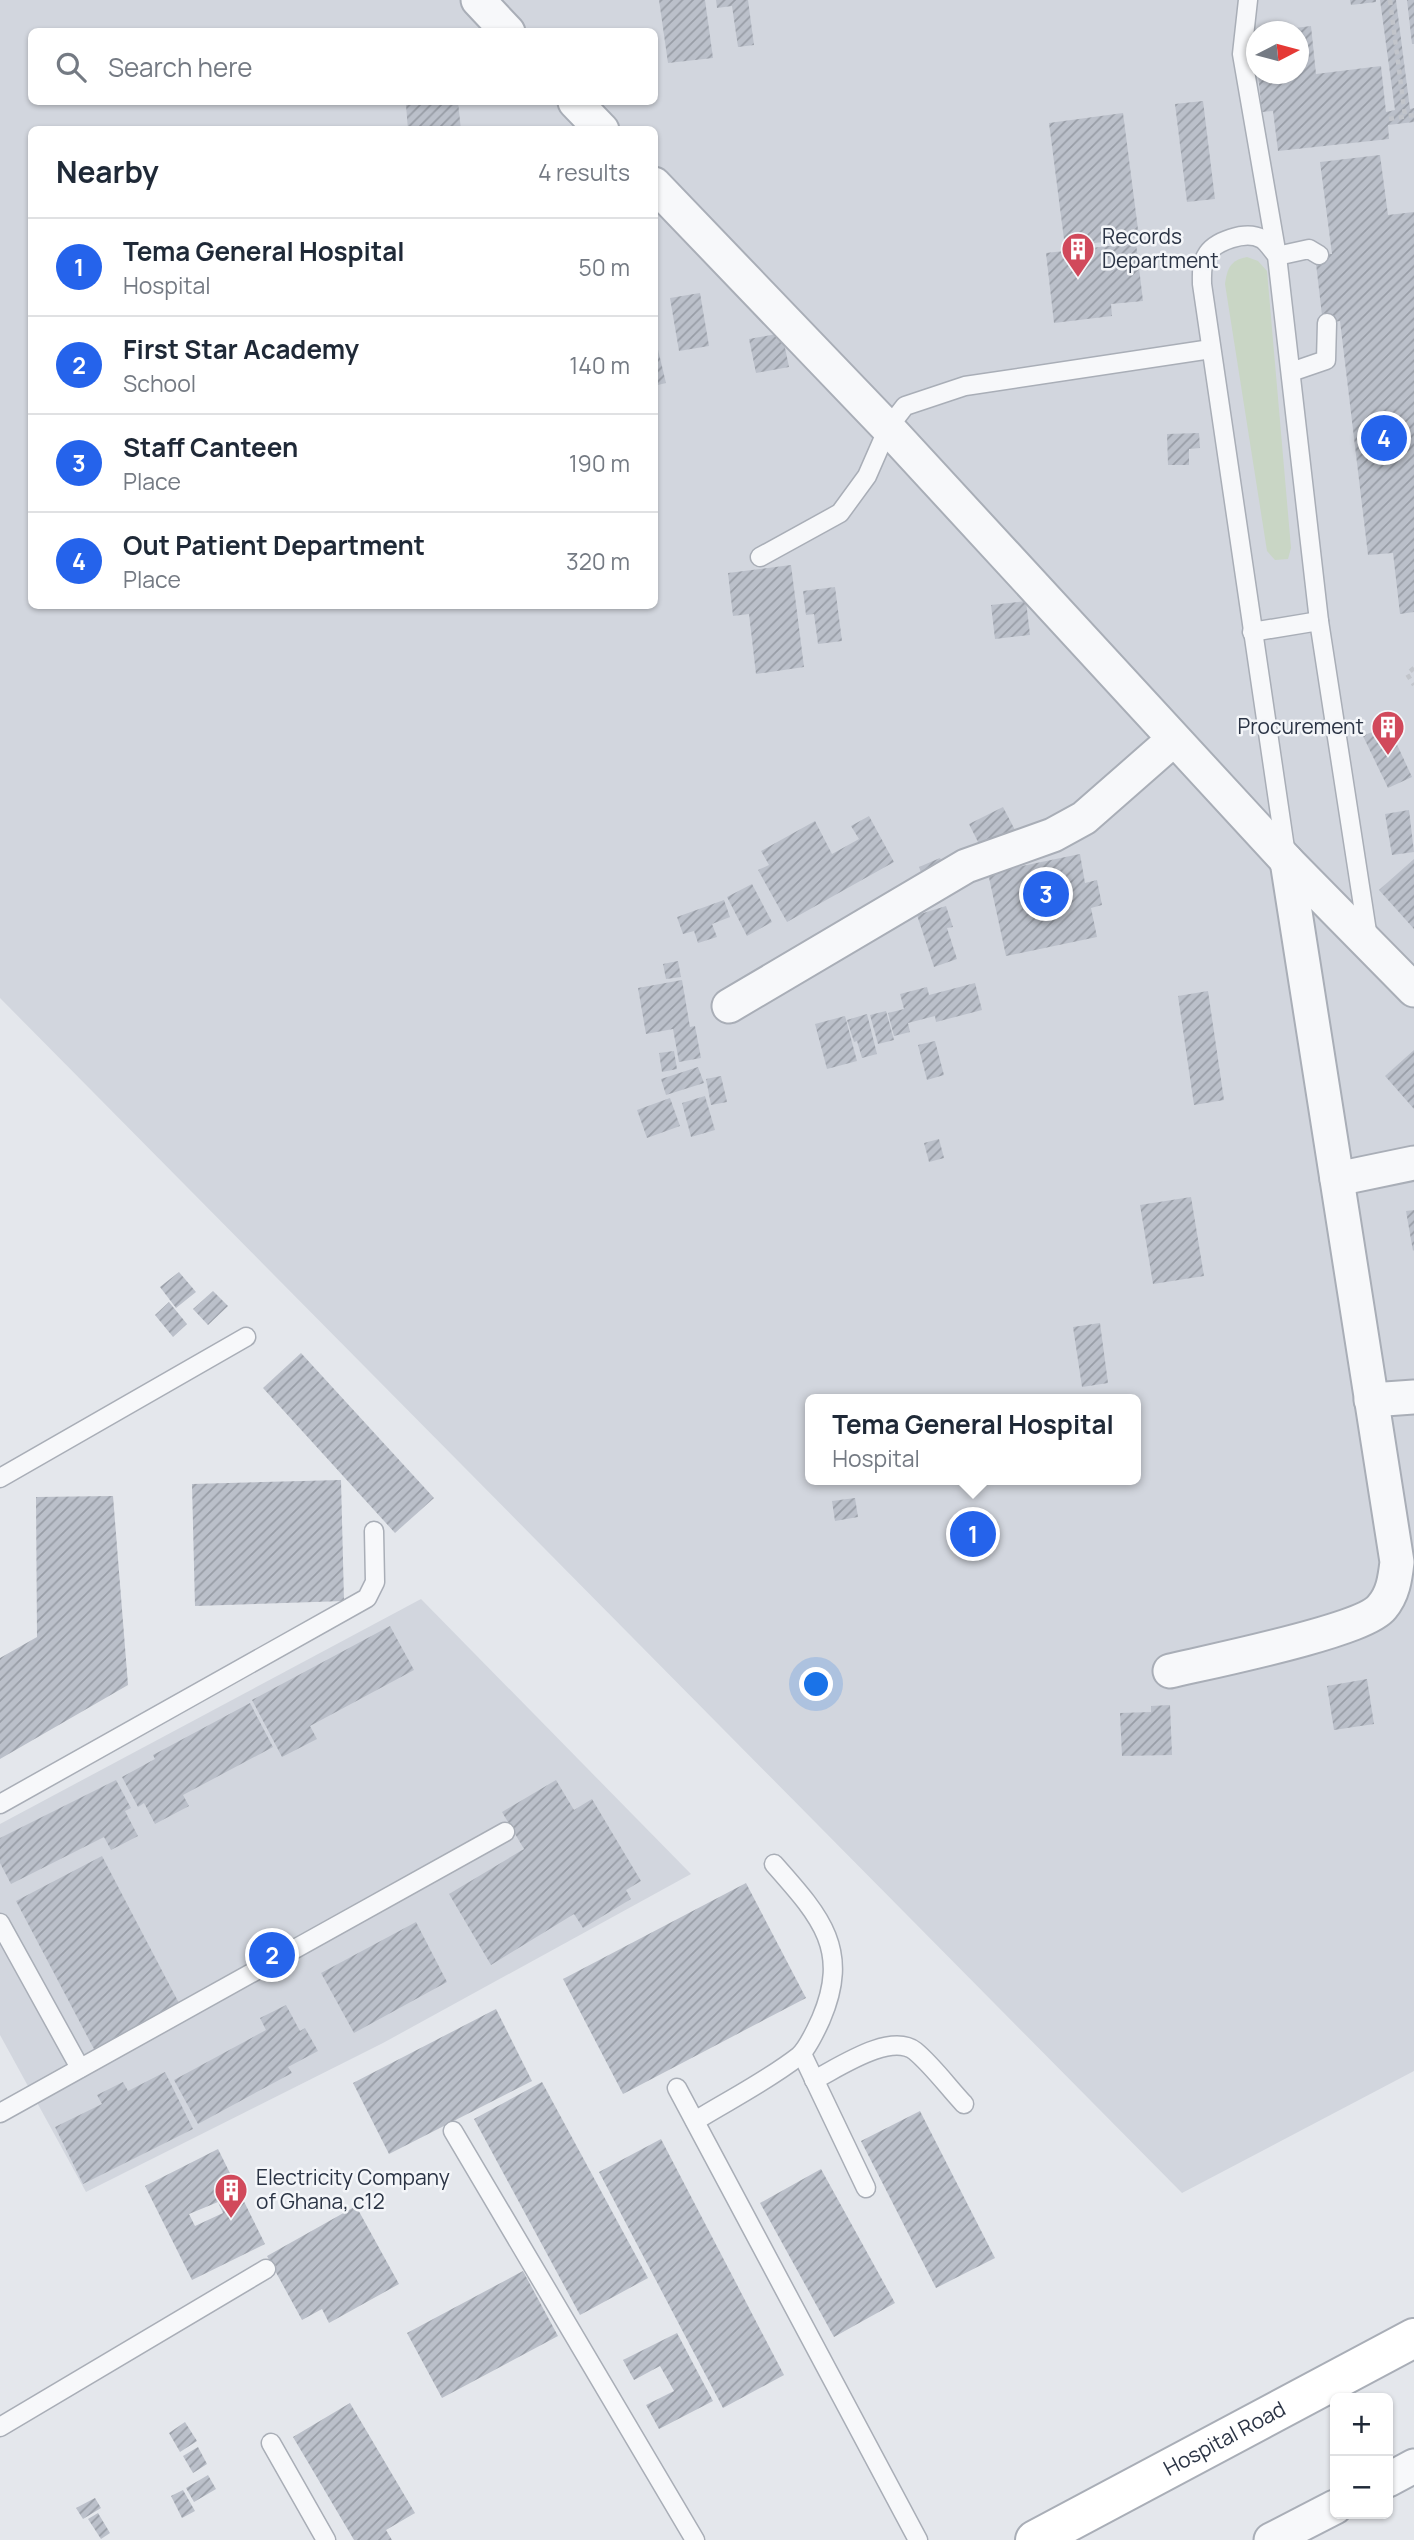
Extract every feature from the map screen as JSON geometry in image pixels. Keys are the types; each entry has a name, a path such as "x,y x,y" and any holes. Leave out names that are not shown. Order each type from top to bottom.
{"main road":[{"name":"Hospital Road","path":"1035,2540 1414,2338"}],"street":[{"path":"478,0 504,28"},
{"path":"578,105 598,126"},
{"path":"658,188 888,429 1287,861 1414,990"},
{"path":"729,1006 966,866 1053,835 1084,818 1173,740"},
{"path":"1170,1671 1350,1626 1381,1610 1393,1588 1397,1562 1287,861"},
{"path":"1337,1179 1414,1163"},
{"path":"1371,1400 1414,1397"},
{"path":"1393,2477 1414,2466"},
{"path":"1272,2540 1330,2510"}],"lane":[{"path":"1248,0 1242,54 1277,256 1319,621 1369,944"},
{"path":"1277,256 1262,239 1246,236 1226,241 1207,253 1202,264 1202,284 1287,861"},
{"path":"1277,256 1309,249 1319,255"},
{"path":"1291,372 1326,360 1327,323"},
{"path":"760,557 840,513 867,475 888,429 905,405 965,386 1211,349"},
{"path":"1252,632 1319,621"},
{"path":"0,1478 246,1337"},
{"path":"0,1804 367,1598 374,1582 374,1531"},
{"path":"0,2113 505,1832"},
{"path":"695,2121 802,2054 831,1996 834,1955 829,1941 806,1900 774,1864"},
{"path":"0,1923 80,2068"},
{"path":"814,2080 880,2047 896,2046 913,2049 964,2104"},
{"path":"802,2054 866,2188"},
{"path":"677,2088 918,2540"},
{"path":"453,2130 695,2540"},
{"path":"0,2427 266,2269"},
{"path":"271,2443 326,2540"}],"path":[{"path":"1390,0 1405,117"},
{"path":"1390,118 1414,115"},
{"path":"1414,668 1407,674 1414,685"}],"shaded area":[{"path":"0,0 1414,0 1414,2071 1182,2193 0,998"},
{"path":"421,1599 691,1874 383,2043 86,2192 0,2035 0,1824"}],"green space":[{"path":"1247,257 1258,261 1267,271 1291,548 1288,559 1275,560 1267,551 1225,284 1230,266"}],"building":[{"path":"659,0 705,0 713,58 668,63"},
{"path":"716,0 748,0 754,45 738,47 732,6 717,8"},
{"path":"1350,0 1376,0 1376,2 1351,5"},
{"path":"1380,0 1396,0 1414,122 1388,125 1389,139 1278,151 1273,111 1262,112 1259,84 1309,84 1311,26 1316,74 1381,66 1386,112 1395,110"},
{"path":"1407,0 1414,0 1414,44 1412,44"},
{"path":"1203,101 1215,199 1187,202 1175,104"},
{"path":"406,105 458,105 461,126 408,126"},
{"path":"1123,113 1139,237 1065,247 1049,123"},
{"path":"1380,155 1388,215 1414,212 1414,612 1400,614 1393,553 1368,555 1340,321 1323,324 1315,255 1332,254 1320,162"},
{"name":"Records Department","path":"1136,243 1143,301 1111,304 1112,316 1054,323 1046,253"},
{"path":"700,293 709,346 679,351 670,298"},
{"path":"782,333 789,367 756,373 749,339"},
{"path":"658,350 666,383 658,385"},
{"path":"1199,433 1200,448 1189,449 1189,465 1168,465 1167,434"},
{"path":"791,565 804,667 756,674 749,614 733,616 728,573"},
{"path":"835,587 842,641 818,644 814,614 806,615 803,591"},
{"path":"1026,601 1030,635 995,639 991,605"},
{"name":"Procurement","path":"1388,725 1412,777 1388,788 1363,736"},
{"path":"1003,807 1015,830 981,848 969,824"},
{"path":"1409,810 1414,852 1392,855 1385,814"},
{"path":"869,816 894,862 787,922 758,870 769,865 761,851 815,821 832,854 859,839 851,826"},
{"path":"1080,854 1085,883 1097,880 1102,905 1091,908 1097,937 1006,956 988,873"},
{"path":"940,858 945,869 923,878 919,867"},
{"path":"1414,859 1414,929 1379,890"},
{"path":"752,884 772,922 747,936 727,897"},
{"path":"724,900 730,917 712,924 717,937 698,943 694,931 683,934 677,917"},
{"path":"946,906 953,927 947,928 957,959 934,967 917,915"},
{"path":"678,961 681,977 666,979 663,964"},
{"path":"682,980 690,1027 695,1026 701,1058 679,1062 673,1029 646,1034 638,988"},
{"path":"975,983 982,1010 936,1022 935,1016 908,1023 910,1032 894,1036 888,1013 904,1009 900,994 927,987 929,995"},
{"path":"1208,991 1224,1100 1194,1105 1178,996"},
{"path":"886,1011 894,1040 878,1044 870,1015"},
{"path":"867,1014 877,1054 862,1058 847,1020"},
{"path":"845,1016 857,1061 827,1069 815,1024"},
{"path":"935,1041 944,1075 927,1080 918,1045"},
{"path":"1414,1050 1414,1109 1385,1076"},
{"path":"674,1051 677,1069 662,1072 659,1053"},
{"path":"698,1067 704,1083 666,1095 661,1079"},
{"path":"721,1076 727,1102 711,1105 706,1079"},
{"path":"705,1096 715,1130 691,1137 682,1103"},
{"path":"670,1098 680,1126 647,1138 637,1110"},
{"path":"939,1139 944,1158 929,1162 924,1143"},
{"path":"1191,1197 1204,1276 1153,1284 1140,1205"},
{"path":"1414,1210 1414,1250 1413,1251 1406,1211"},
{"path":"179,1272 196,1292 176,1308 160,1287"},
{"path":"213,1291 228,1306 208,1325 193,1309"},
{"path":"169,1302 187,1324 173,1337 155,1315"},
{"path":"1100,1323 1108,1383 1082,1387 1073,1327"},
{"path":"301,1353 434,1498 395,1533 263,1388"},
{"path":"341,1480 344,1601 195,1606 192,1484"},
{"path":"113,1496 128,1685 0,1759 0,1658 37,1637 36,1497"},
{"path":"855,1498 858,1517 835,1521 832,1501"},
{"path":"390,1626 414,1670 310,1726 317,1739 282,1757 252,1700"},
{"path":"1367,1679 1374,1724 1334,1730 1327,1686"},
{"path":"250,1703 273,1747 183,1795 189,1806 155,1824 144,1803 138,1807 122,1777 155,1759 153,1755"},
{"path":"1170,1705 1172,1755 1122,1756 1120,1713 1151,1712 1151,1706"},
{"path":"116,1780 131,1808 125,1811 138,1836 111,1850 104,1837 11,1884 0,1863 0,1838"},
{"path":"556,1780 574,1810 592,1799 641,1881 626,1890 631,1899 583,1928 574,1914 491,1965 449,1894 524,1849 502,1812"},
{"path":"102,1856 180,2005 95,2051 16,1901"},
{"path":"746,1883 806,1998 623,2094 563,1979"},
{"path":"416,1922 447,1982 354,2033 321,1973"},
{"path":"286,2005 300,2031 305,2028 318,2051 288,2067 292,2073 198,2124 174,2080 266,2030 260,2018"},
{"path":"496,2009 532,2081 389,2154 353,2083"},
{"path":"165,2072 193,2129 83,2184 55,2127 102,2104 97,2095 123,2082 128,2091"},
{"path":"542,2082 648,2278 580,2315 474,2119"},
{"path":"920,2111 995,2258 936,2288 861,2141"},
{"path":"661,2139 784,2375 723,2408 599,2172"},
{"name":"Electricity Company of Ghana, c12","path":"218,2149 265,2244 192,2280 145,2186","holes":["218,2202 223,2213 195,2226 189,2214"]},
{"path":"821,2169 895,2303 834,2337 760,2203"},
{"path":"356,2206 399,2284 329,2323 322,2309 302,2320 267,2256"},
{"path":"523,2271 558,2336 442,2398 407,2333"},
{"path":"677,2333 713,2401 659,2429 646,2405 674,2391 660,2366 634,2380 623,2360"},
{"path":"350,2403 415,2513 386,2530 392,2540 354,2540 293,2437"},
{"path":"185,2422 197,2441 180,2452 169,2433"},
{"path":"198,2447 207,2464 193,2473 183,2456"},
{"path":"208,2475 216,2489 194,2502 186,2488"},
{"path":"183,2490 195,2511 182,2518 171,2496"},
{"path":"95,2498 101,2508 83,2519 76,2508"},
{"path":"98,2513 110,2533 101,2539 88,2519"}],"place":[{"name":"Records Department","path":"1078,279"},
{"name":"Out Patient Department","path":"1384,438"},
{"name":"Procurement","path":"1388,757"},
{"name":"Staff Canteen","path":"1046,894"},
{"name":"Tema General Hospital","path":"973,1534"},
{"name":"First Star Academy","path":"272,1955"},
{"name":"Electricity Company of Ghana, c12","path":"231,2220"}]}
